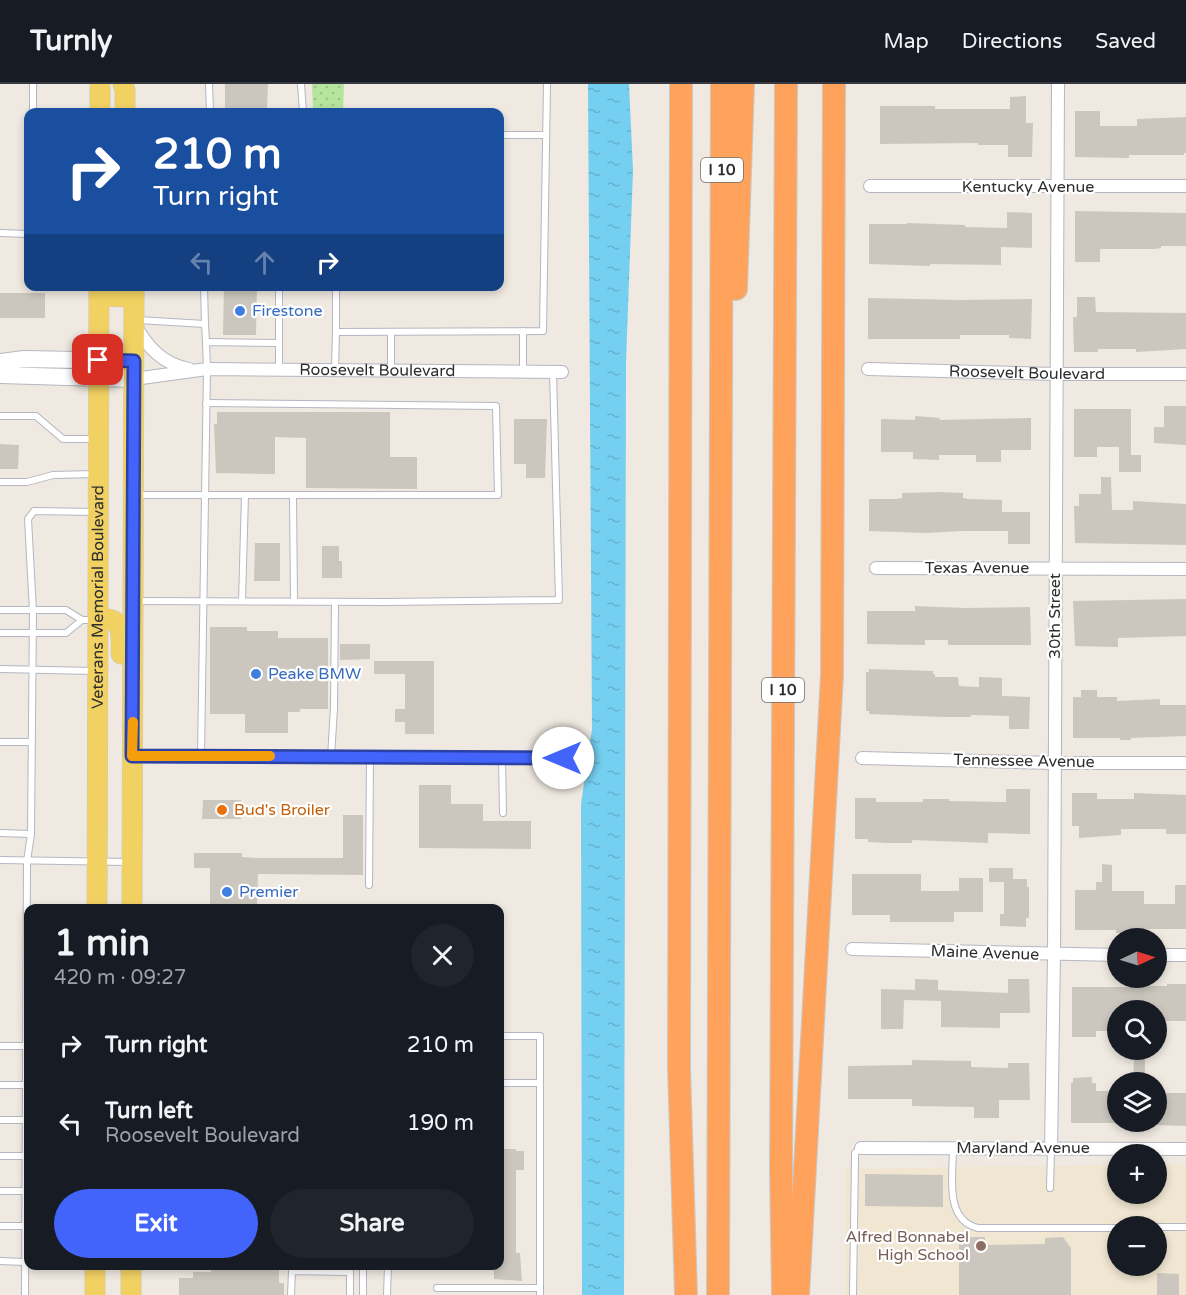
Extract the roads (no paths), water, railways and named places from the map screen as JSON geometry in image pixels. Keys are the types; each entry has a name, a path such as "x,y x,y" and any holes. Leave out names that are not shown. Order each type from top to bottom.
{"highway":[{"path":"681,84 679,1068 686,1295"},
{"name":"I 10","path":"718,1295 722,738 722,84"},
{"path":"722,738 743,84"},
{"name":"I 10","path":"783,1295 781,1169 786,84"},
{"path":"798,1295 832,675 834,84"}],"main road":[{"path":"100,84 100,108"},
{"path":"123,84 125,108"},
{"path":"135,84 135,108"},
{"path":"99,291 134,292 132,904"},
{"name":"Veterans Memorial Boulevard","path":"97,904 98,671 90,620 98,512 99,291"},
{"path":"90,620 112,620 121,631 120,760 124,773 132,782"},
{"path":"94,1295 95,1270"},
{"path":"131,1270 131,1295"}],"street":[{"name":"30th Street","path":"1051,1149 1058,84"},
{"name":"Kentucky Avenue","path":"870,186 1186,186"},
{"name":"Roosevelt Boulevard","path":"134,322 154,352 178,367 193,370"},
{"name":"Roosevelt Boulevard","path":"0,362 24,359 98,369"},
{"name":"Roosevelt Boulevard","path":"0,375 98,369 134,370 163,376 207,369 557,372"},
{"name":"Roosevelt Boulevard","path":"868,369 1056,374 1186,374"},
{"name":"Texas Avenue","path":"876,568 1186,569"},
{"path":"132,756 563,758"},
{"name":"Tennessee Avenue","path":"862,758 1054,763 1186,763"},
{"name":"Maine Avenue","path":"852,949 1107,955"},
{"path":"1167,955 1186,955"},
{"name":"Maryland Avenue","path":"861,1148 1186,1149"}],"lane":[{"path":"33,84 33,108"},
{"path":"209,84 210,108"},
{"path":"301,84 303,108"},
{"path":"336,332 543,331 547,84"},
{"path":"504,135 546,135"},
{"path":"0,233 24,234"},
{"path":"201,756 207,369 204,291"},
{"path":"279,291 279,370"},
{"path":"335,370 336,291"},
{"path":"134,322 205,324"},
{"path":"523,331 523,372"},
{"path":"391,332 391,371"},
{"path":"206,342 279,343"},
{"path":"133,600 334,602 559,600 557,372"},
{"path":"134,495 498,495 496,406 206,403"},
{"path":"0,416 36,416 63,439 98,439"},
{"path":"0,482 27,482 53,475 98,473"},
{"path":"242,601 245,495"},
{"path":"293,495 294,601"},
{"path":"27,904 27,861 31,834 30,742 33,633 28,519 34,511 98,512"},
{"path":"331,757 334,708 334,602"},
{"path":"0,610 66,610 90,620"},
{"path":"0,633 66,633 90,620"},
{"path":"0,669 98,671"},
{"path":"0,742 30,742"},
{"path":"369,885 370,757"},
{"path":"502,757 503,813"},
{"path":"0,833 31,834"},
{"path":"0,860 132,862"},
{"path":"437,1288 540,1291 540,1036 504,1036"},
{"path":"0,1046 24,1046"},
{"path":"504,1083 539,1083"},
{"path":"0,1085 24,1086"},
{"path":"0,1120 24,1120"},
{"path":"853,1295 855,1153 861,1148"},
{"path":"953,1148 952,1197 961,1218 967,1225 978,1228 1107,1227"},
{"path":"1050,1188 1051,1149"},
{"path":"0,1156 24,1156"},
{"path":"0,1191 24,1191"},
{"path":"0,1226 24,1227"},
{"path":"1167,1227 1186,1227"},
{"path":"0,1261 24,1262"},
{"path":"25,1270 25,1295"},
{"path":"363,1270 363,1295"},
{"path":"387,1295 388,1270"},
{"path":"291,1295 292,1271 350,1272 350,1295"}],"water":[{"path":"588,84 629,84 633,170 626,363 624,1295 582,1295 581,804 592,729"}],"place":[{"name":"Firestone","path":"240,311"},
{"name":"Peake BMW","path":"256,674"},
{"name":"Bud's Broiler","path":"222,810"},
{"name":"Premier","path":"227,892"},
{"name":"Alfred Bonnabel High School","path":"981,1246"}]}
